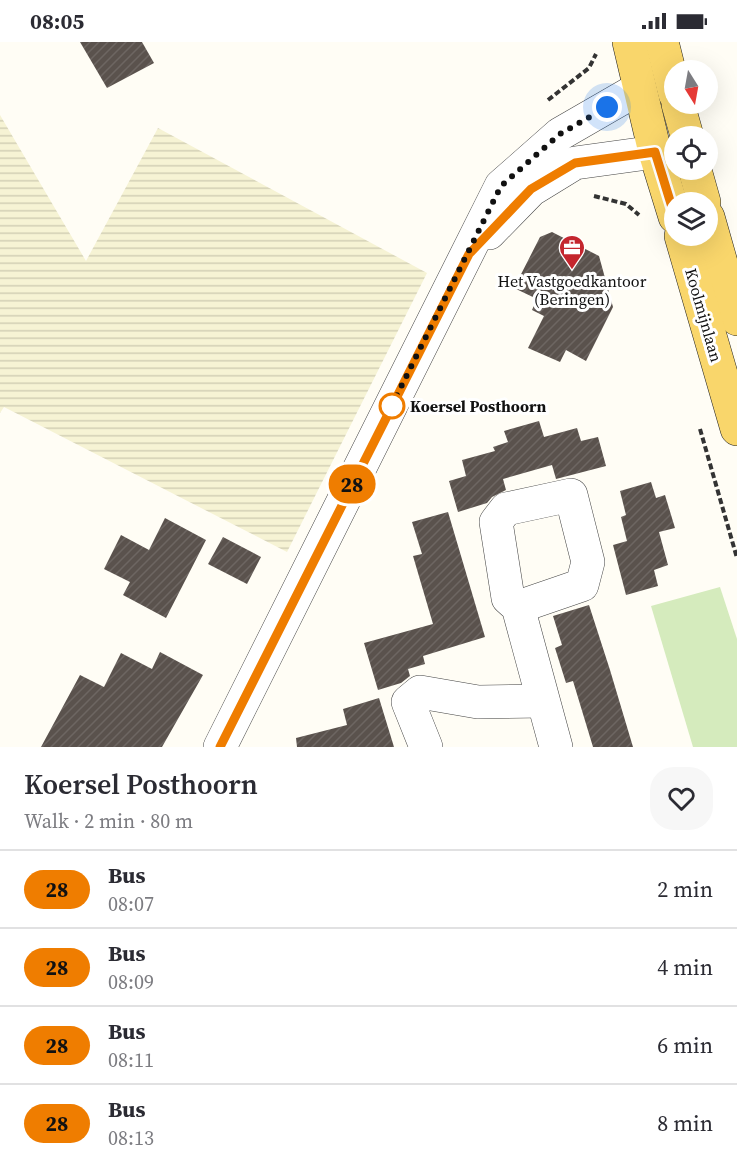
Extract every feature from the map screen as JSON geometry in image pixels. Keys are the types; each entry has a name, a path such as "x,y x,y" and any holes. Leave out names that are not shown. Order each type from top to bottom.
{"main road":[{"path":"629,42 638,90 655,152 660,218"},
{"path":"663,42 667,60"},
{"name":"Koolmijnlaan","path":"684,246 737,429"},
{"name":"Koolmijnlaan","path":"716,246 737,319"}],"street":[{"path":"220,747 469,254 501,186 560,134 638,90"},
{"path":"469,254 531,189 575,163 655,152"},
{"path":"518,607 556,747"},
{"path":"426,747 408,702 420,692 478,702 542,701"}],"path":[{"path":"588,197 597,196 626,204 660,218"}],"shaded area":[{"path":"0,115 86,261 158,128 427,273 287,552 4,407 0,413"}],"green space":[{"path":"720,587 737,639 737,747 693,747 651,606"}],"building":[{"path":"80,42 142,42 154,63 107,88"},
{"path":"552,232 599,256 613,307 586,361 566,350 560,362 528,348 544,316 532,310 537,299 514,288 540,237"},
{"path":"539,421 544,437 577,428 581,441 598,437 606,466 556,479 552,465 503,479 506,490 492,497 487,503 458,512 449,481 466,476 462,460 495,451 493,447 508,442 504,431"},
{"path":"651,482 656,498 665,495 675,528 659,532 668,565 654,570 658,586 626,595 613,545 627,541 621,517 626,515 620,491"},
{"path":"448,512 485,637 423,656 425,664 408,669 410,676 401,683 378,690 364,643 433,624 413,556 422,554 412,522"},
{"path":"165,518 206,540 166,618 123,595 130,582 104,569 121,535 149,550"},
{"path":"223,537 261,557 247,584 208,564"},
{"path":"589,605 633,747 593,747 573,681 566,683 555,648 562,645 553,616"},
{"path":"160,652 203,675 162,747 41,747 80,675 104,687 121,653 152,669"},
{"path":"379,698 394,747 297,747 296,738 347,725 343,709"}],"bus line":[{"name":"28","path":"220,747 469,254 531,189 575,163 655,152 667,192"}],"place":[{"name":"Het Vastgoedkantoor (Beringen)","path":"572,271"},
{"name":"Koersel Posthoorn","path":"392,406"}],"route":[{"path":"392,406 387,415 501,186 560,134 607,107"}]}
